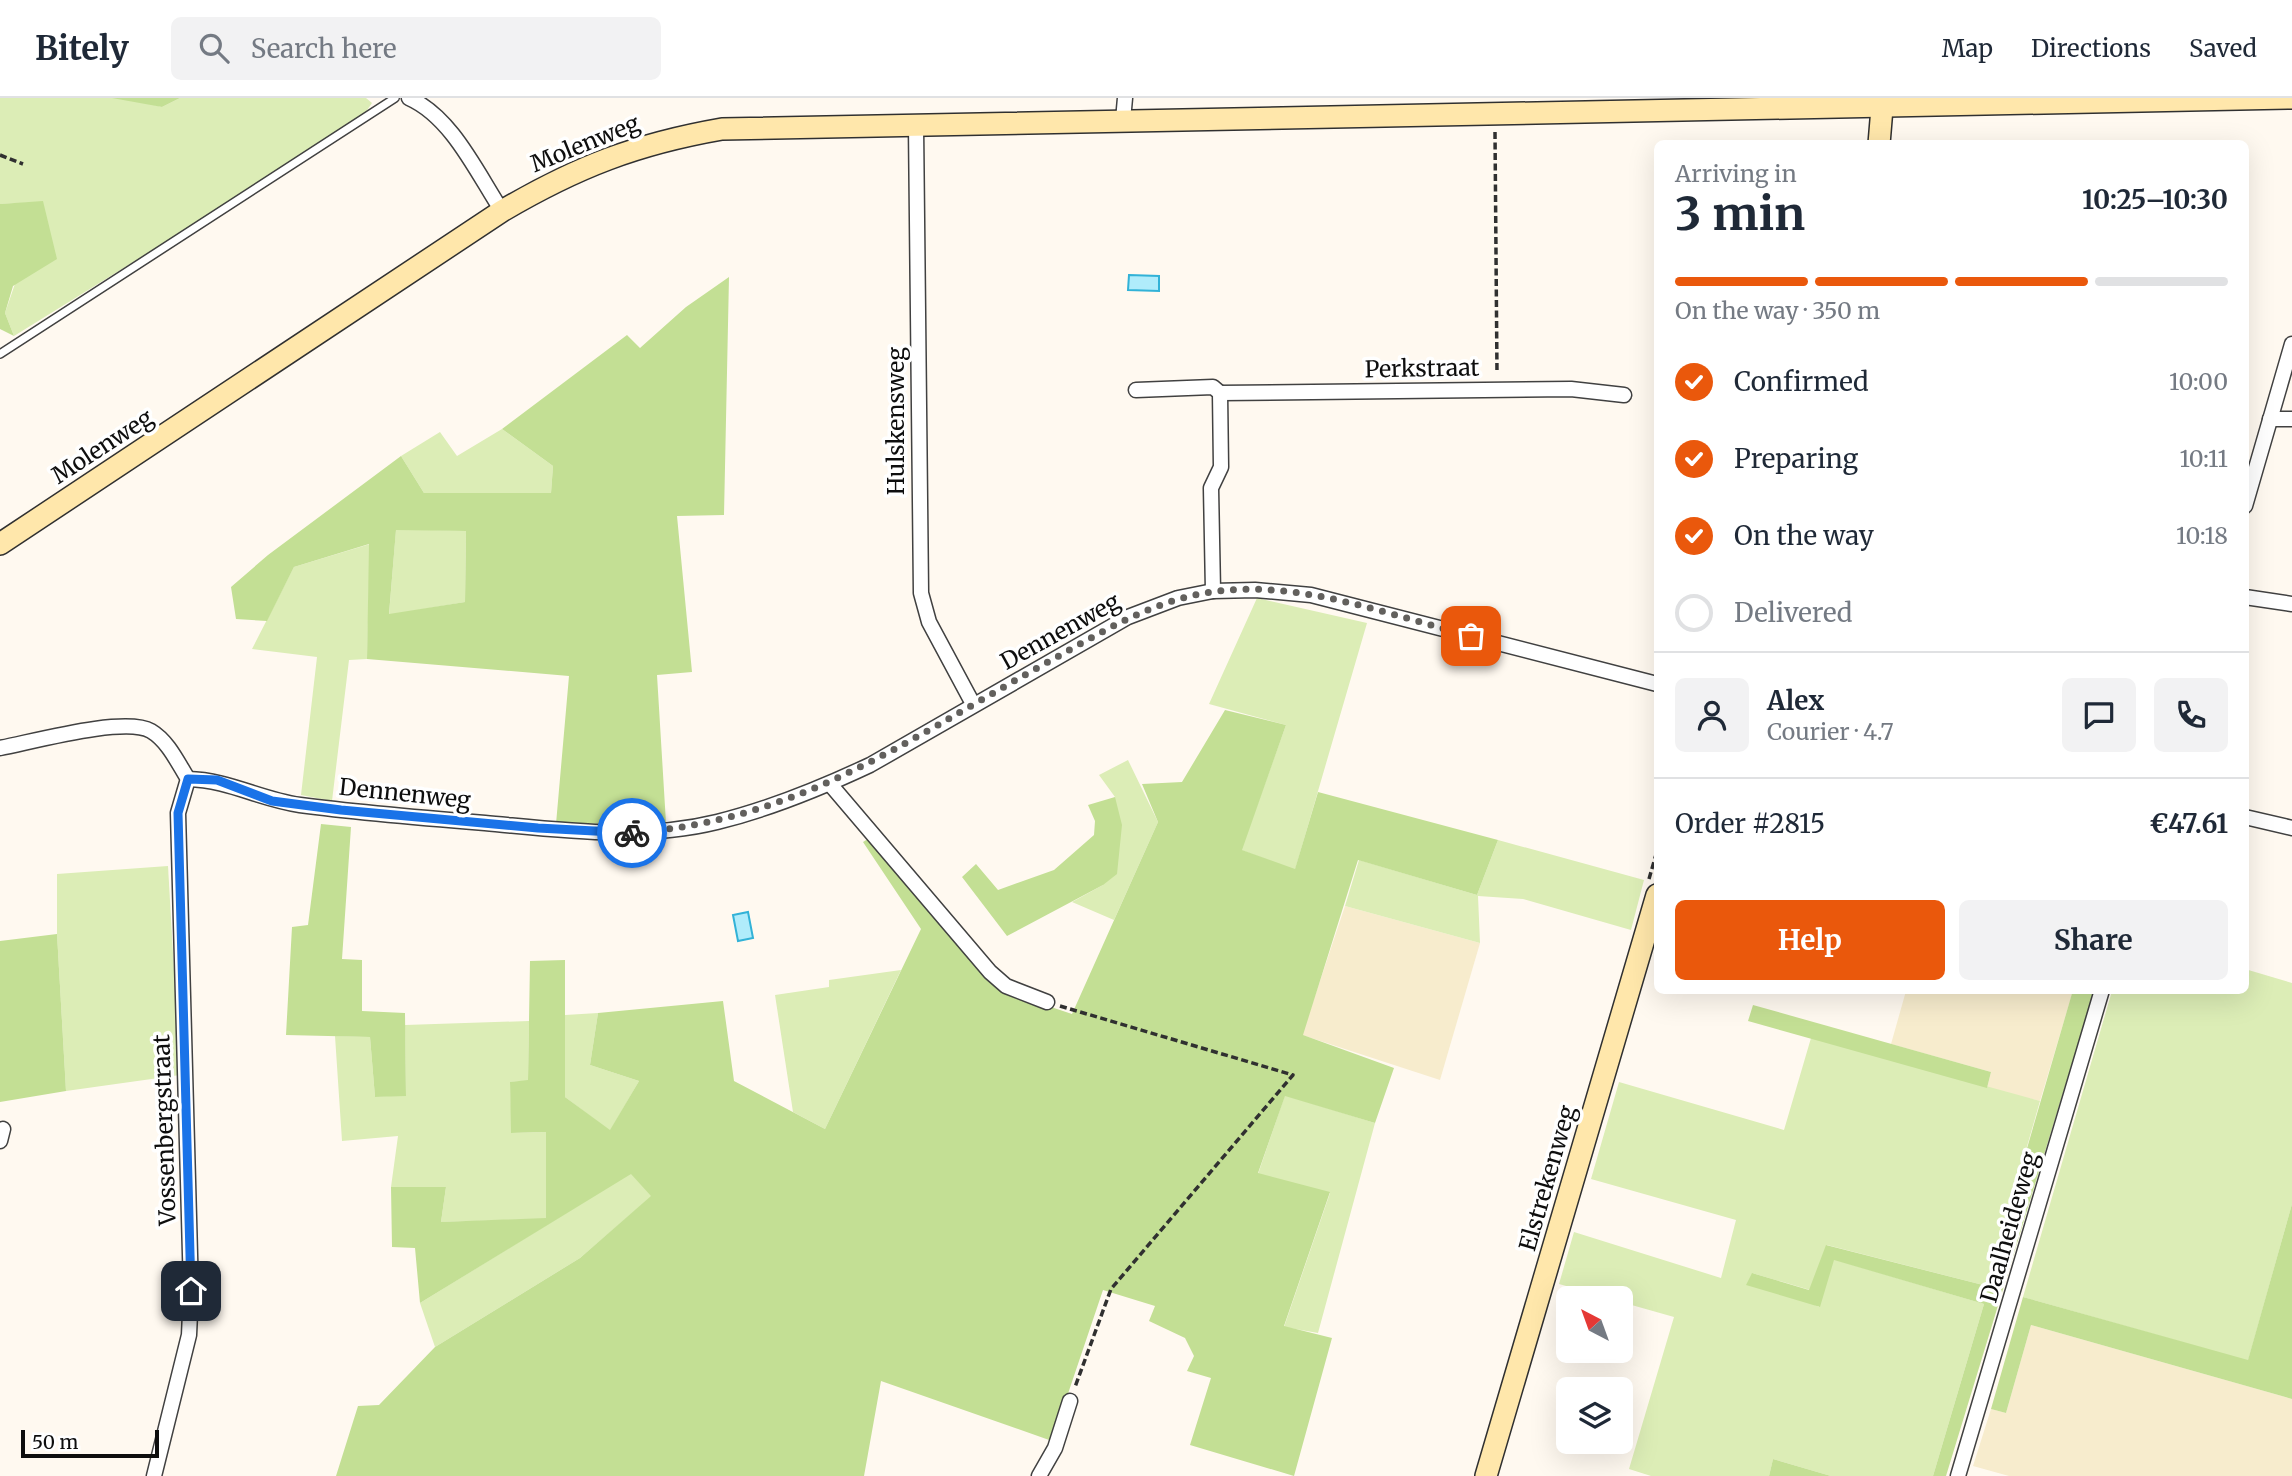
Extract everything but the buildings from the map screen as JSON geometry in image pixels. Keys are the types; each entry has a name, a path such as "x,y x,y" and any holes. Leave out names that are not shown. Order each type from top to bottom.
{"street":[{"path":"409,98 423,104 444,125 502,211"},
{"path":"1123,120 1125,98"},
{"name":"Molenweg","path":"0,544 502,211 584,167 635,148 673,138 722,129 2292,99"},
{"path":"1879,140 1882,108"},
{"name":"Hulskensweg","path":"916,125 921,593 929,622 973,704"},
{"path":"2249,492 2292,344"},
{"name":"Perkstraat","path":"1136,390 1213,387 1220,393 1571,388 1624,395"},
{"path":"1213,591 1211,488 1221,467 1220,393"},
{"path":"2270,419 2292,419"},
{"name":"Dennenweg","path":"188,779 217,780 272,801 341,810 620,834 716,822 799,797 830,784 870,765 1128,617 1178,598 1213,591 1255,590 1311,595 1654,683"},
{"path":"2249,598 2292,604"},
{"path":"0,748 119,725 150,730 168,746 188,779"},
{"name":"Vossenbergstraat","path":"154,1476 189,1335 178,813 188,779"},
{"path":"830,784 990,972 1006,986 1047,1002"},
{"path":"2249,818 2292,828"},
{"name":"Elstrekenweg","path":"1486,1476 1654,905"},
{"name":"Daalheideweg","path":"1958,1476 2101,994"},
{"path":"1039,1476 1055,1448 1070,1401"}],"lane":[{"path":"0,354 395,98"}],"path":[{"path":"1495,116 1498,389"},
{"path":"0,155 23,164"},
{"path":"1047,1002 1293,1075 1111,1289 1070,1401"}],"shaded area":[{"path":"1345,906 1480,943 1440,1080 1302,1035"},
{"path":"1905,994 2072,994 2040,1101 1987,1088 1991,1072 1891,1044"},
{"path":"2031,1325 2292,1399 2292,1476 2009,1476 1973,1466 1991,1409 2006,1413"}],"green space":[{"path":"0,98 128,98 162,107 180,98 366,98 372,103 359,122 14,336 5,313 43,202 0,204"},
{"path":"112,98 180,98 162,107"},
{"path":"43,201 57,259 13,286 5,313 14,336 0,329 0,204"},
{"path":"729,277 724,515 677,516 692,672 657,675 666,823 556,824 569,676 367,659 369,544 294,567 267,621 236,619 231,587 268,555 401,456 424,493 551,493 553,466 502,429 627,335 640,348 686,307","holes":["396,530 466,531 465,602 389,614"]},
{"path":"502,429 553,466 551,493 424,493 401,456 440,432 457,456"},
{"path":"396,529 466,531 465,602 389,615"},
{"path":"370,544 367,659 349,660 332,801 301,795 317,657 252,649 294,567"},
{"path":"1257,598 1367,623 1295,870 1241,850 1286,725 1209,704"},
{"path":"1225,710 1286,725 1242,850 1295,869 1318,792 1498,840 1477,895 1358,860 1303,1035 1394,1068 1375,1123 1285,1096 1258,1173 1330,1192 1284,1326 1332,1338 1294,1476 1190,1445 1211,1378 1187,1371 1194,1356 1185,1338 1149,1321 1155,1306 1103,1290 1052,1441 881,1381 864,1476 336,1476 358,1406 379,1405 435,1347 580,1258 651,1196 631,1174 420,1303 415,1248 392,1247 391,1187 446,1187 441,1222 546,1218 546,1132 511,1133 510,1082 528,1080 530,961 565,960 565,1097 610,1130 639,1081 590,1065 598,1013 723,1001 734,1081 825,1129 921,929 863,842 871,837 988,973 1033,1001 1072,1014 1158,822 1142,784 1182,782"},
{"path":"1128,760 1158,822 1114,920 1072,902 1103,885 1115,797 1099,775"},
{"path":"1115,797 1122,825 1117,874 1103,885 1007,936 962,877 976,864 998,890 1054,870 1094,835 1095,821 1088,805"},
{"path":"321,824 351,827 342,959 362,960 362,1011 405,1013 406,1096 375,1097 370,1037 286,1035 292,927 308,925"},
{"path":"1498,840 1644,880 1631,930 1523,899 1478,896 1480,943 1345,906 1359,860 1477,895"},
{"path":"168,866 180,1075 66,1091 57,934 57,874"},
{"path":"57,934 66,1091 0,1102 0,941"},
{"path":"901,970 825,1129 793,1112 775,995 829,987 829,980"},
{"path":"2249,970 2292,983 2292,1204 2248,1361 2023,1297 2111,994 2249,994"},
{"path":"2072,994 2093,994 1946,1476 1933,1476 1984,1304 1834,1260 1820,1307 1746,1285 1752,1273 1809,1290 1826,1245 1987,1286"},
{"path":"1753,1005 1991,1072 1987,1088 1748,1021"},
{"path":"598,1013 590,1065 639,1081 610,1131 565,1097 565,1015"},
{"path":"529,1021 528,1081 510,1082 512,1133 546,1132 546,1219 441,1222 446,1187 391,1187 398,1136 342,1141 335,1036 370,1037 375,1097 406,1095 405,1025"},
{"path":"1811,1038 2040,1101 1987,1286 1827,1245 1810,1290 1752,1273 1819,1307 1833,1259 1984,1304 1933,1476 1831,1476 1773,1459 1769,1476 1651,1476 1629,1469 1674,1317 1633,1305 1633,1286 1559,1284 1574,1232 1721,1278 1736,1220 1591,1179 1619,1082 1784,1130"},
{"path":"1285,1095 1375,1123 1318,1333 1284,1327 1330,1193 1258,1174"},
{"path":"631,1173 652,1196 580,1258 435,1347 420,1303"},
{"path":"2292,1204 2292,1399 2031,1325 2006,1413 1991,1409 2023,1297 2248,1360"},
{"path":"1773,1459 1831,1476 1769,1476"}],"water":[{"path":"1129,275 1159,276 1159,291 1128,290"},
{"path":"748,912 753,938 738,941 733,915"}],"way so far":[{"path":"632,833 716,822 799,797 830,784 870,765 1128,617 1178,598 1213,591 1255,590 1311,595 1471,636"}],"route":[{"path":"191,1291 178,813 188,779 217,780 272,801 341,810 538,828 632,833"}]}
